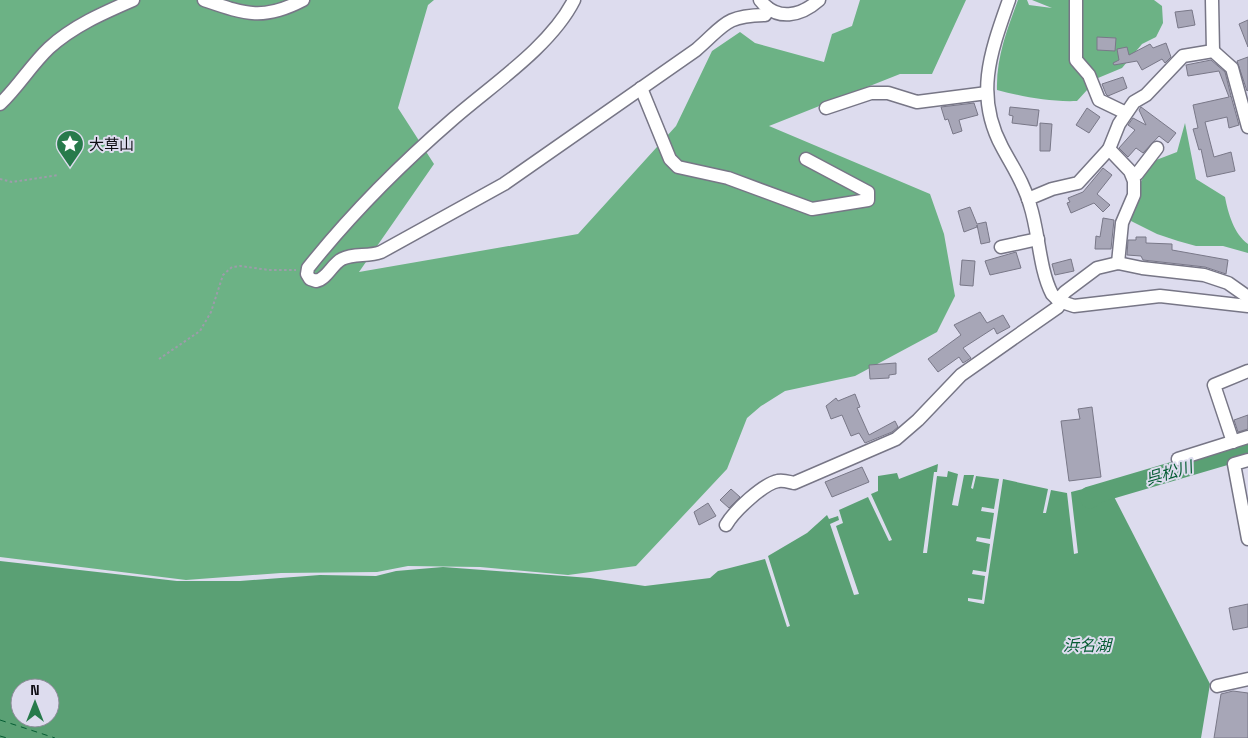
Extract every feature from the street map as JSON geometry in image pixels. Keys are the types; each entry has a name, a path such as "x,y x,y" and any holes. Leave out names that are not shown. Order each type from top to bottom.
{"street":[{"path":"0,104 40,57 61,38 90,20 133,0"},
{"path":"204,0 244,13 260,15 276,12 303,0"},
{"path":"574,0 552,33 403,165 352,218 308,270 310,279 318,281 342,259 368,256 380,252 486,195 696,50 726,22 738,16 765,15 769,9"},
{"path":"760,0 769,9 781,15 794,15 806,10 819,0"},
{"path":"1009,0 989,60 987,93 995,133 1021,180 1028,199 1052,294 1059,301 1074,306 1160,296 1248,306"},
{"path":"1076,0 1076,60 1089,75 1099,100 1126,113"},
{"path":"1212,0 1213,51"},
{"path":"1028,199 1052,189 1078,183 1110,149 1119,124 1134,102 1146,95 1183,56 1213,51 1230,64 1235,73 1241,108 1248,127"},
{"path":"641,88 670,159 678,167 728,178 812,209 868,200 868,192 806,159"},
{"path":"826,108 871,93 888,93 917,102 987,93"},
{"path":"1133,176 1137,174 1157,148"},
{"path":"1110,149 1133,176 1134,195 1122,223 1118,263"},
{"path":"1001,247 1038,239"},
{"path":"726,525 730,518 755,495 772,483 781,481 794,483 896,439 918,420 961,375 1058,307 1059,301 1065,292 1097,268 1118,263 1142,268 1204,274 1228,284 1248,296"},
{"path":"1232,442 1214,385 1248,371"},
{"path":"1178,459 1248,437"},
{"path":"1248,460 1234,464 1248,539"},
{"path":"1217,686 1248,679"}],"path":[{"path":"0,179 12,182 59,175"},
{"path":"159,359 200,331 211,312 223,275 232,267 240,266 269,270 308,270"}],"shaded area":[{"path":"0,0 434,0 428,5 398,108 434,164 359,272 578,234 676,126 712,51 740,32 755,43 824,62 832,34 852,26 860,0 966,0 932,74 900,74 769,126 930,194 944,234 955,296 937,332 855,376 785,391 761,406 747,418 727,469 636,566 568,575 480,567 408,566 377,572 281,573 186,580 0,557"},
{"path":"1018,0 1027,0 1029,5 1052,8 1032,0 1154,0 1162,6 1163,23 1156,37 1142,44 1122,68 1098,78 1077,101 1056,101 1017,95 997,90 997,78 1000,55"},
{"path":"1185,123 1196,179 1225,197 1235,229 1248,244 1248,253 1223,246 1196,246 1178,241 1157,234 1127,219 1126,211 1151,162 1177,152"}],"water":[{"name":"浜名湖","path":"938,464 937,472 934,472 923,553 927,553 937,476 947,477 948,471 958,474 952,505 958,506 964,475 974,475 971,488 973,489 976,476 999,479 994,509 982,507 981,511 994,513 990,539 977,537 976,541 990,544 986,572 973,570 972,574 985,576 982,600 968,598 968,601 984,604 1003,479 1048,489 1043,513 1046,513 1051,490 1067,493 1074,554 1078,553 1071,492 1107,483 1210,684 1201,738 0,738 0,561 177,581 240,581 320,575 376,576 396,571 443,567 590,578 645,586 710,578 718,571 765,559 787,627 790,626 768,556 807,533 827,515 829,519 838,516 839,520 830,524 854,595 859,594 836,526 843,523 839,510 868,497 889,541 892,540 871,494 878,491 878,476 897,473 899,479"}],"building":[{"path":"1192,10 1195,25 1178,28 1175,12"},
{"path":"1248,20 1248,47 1239,24"},
{"path":"1097,37 1116,38 1115,51 1097,50"},
{"path":"1166,43 1171,57 1165,63 1162,59 1142,70 1137,61 1114,65 1113,63 1119,60 1117,49 1127,47 1129,55 1150,44 1153,48"},
{"path":"1248,57 1248,90 1247,91 1237,61"},
{"path":"1211,60 1225,72 1239,125 1229,128 1227,117 1205,122 1214,157 1231,152 1235,171 1207,177 1201,149 1199,150 1193,129 1198,128 1193,105 1229,97 1219,71 1188,76 1186,65"},
{"path":"1123,77 1127,88 1108,96 1102,84"},
{"path":"974,103 978,115 959,120 962,131 953,134 948,119 945,120 941,107"},
{"path":"1010,107 1039,110 1037,126 1012,123 1013,116 1009,115"},
{"path":"1141,107 1176,133 1168,143 1159,136 1143,153 1136,148 1128,157 1119,148 1135,130 1128,125 1133,118 1146,125 1139,110"},
{"path":"1087,108 1100,117 1089,133 1076,125"},
{"path":"1040,123 1052,124 1050,151 1040,151"},
{"path":"1103,168 1112,175 1097,194 1110,205 1103,212 1094,203 1071,213 1067,203 1070,202 1068,198 1083,192"},
{"path":"970,207 977,224 986,222 990,242 981,244 977,225 977,227 964,232 958,211"},
{"path":"1103,218 1114,220 1111,249 1095,249 1096,236 1100,237"},
{"path":"1136,237 1146,237 1146,243 1172,244 1172,250 1228,260 1226,274 1205,267 1143,260 1141,256 1127,255 1128,240 1136,240"},
{"path":"1016,252 1021,268 990,275 985,261"},
{"path":"1071,259 1074,271 1055,275 1052,264"},
{"path":"962,260 975,261 973,286 960,285"},
{"path":"980,312 987,323 1003,315 1010,327 997,334 994,328 963,348 971,358 963,363 959,357 938,372 928,359 961,335 954,325"},
{"path":"896,363 896,374 889,375 889,378 870,379 869,365"},
{"path":"855,394 860,407 857,408 869,435 895,421 898,427 892,432 865,443 859,433 851,436 842,415 831,419 826,406 836,398 838,401"},
{"path":"1092,407 1101,477 1069,481 1061,421 1080,419 1078,409"},
{"path":"1248,415 1248,429 1238,432 1234,420"},
{"path":"862,467 869,482 832,497 825,482"},
{"path":"731,489 740,497 729,508 720,500"},
{"path":"708,503 716,516 699,525 694,512"},
{"path":"1248,604 1248,627 1233,630 1229,608"},
{"path":"1233,691 1248,693 1248,738 1214,738 1221,694"}],"waterway":[{"name":"呉松川","path":"1090,499 1089,496 1248,449"}],"ferry route":[{"path":"0,720 55,738"},
{"path":"0,736 7,738"}],"place":[{"name":"大草山","path":"70,168"}]}
